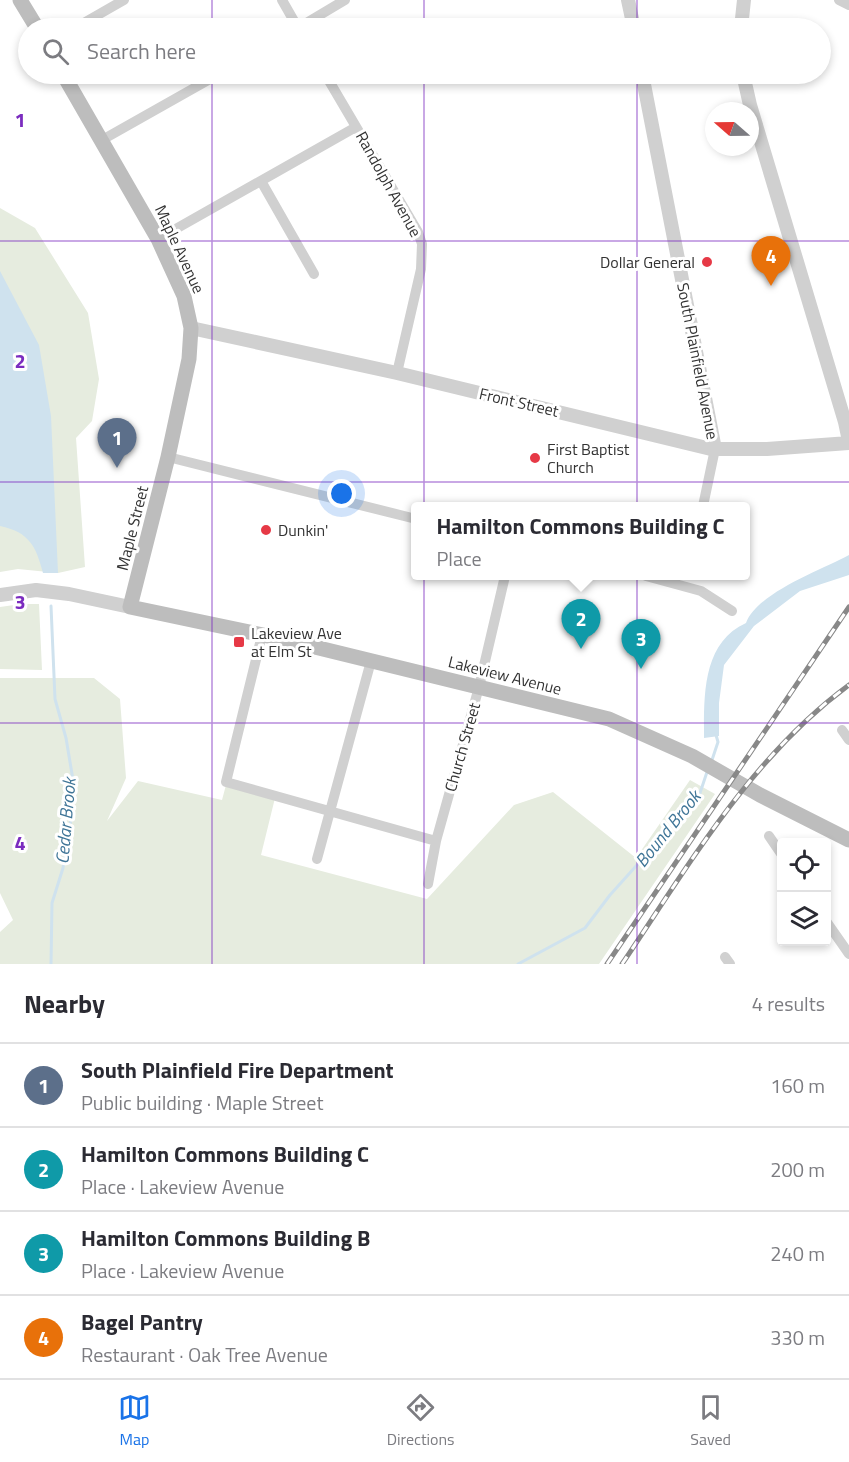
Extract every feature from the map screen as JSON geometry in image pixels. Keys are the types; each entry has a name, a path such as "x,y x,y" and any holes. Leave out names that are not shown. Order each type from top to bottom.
{"main road":[{"path":"20,0 31,18"},
{"name":"Maple Avenue","path":"69,84 158,239 184,296 191,328 189,359 168,457"},
{"name":"Maple Street","path":"130,607 168,457"},
{"name":"Lakeview Avenue","path":"130,607 262,635 609,719 692,756 760,795 849,840"}],"street":[{"path":"92,18 124,0"},
{"path":"282,0 292,18"},
{"path":"315,18 345,0"},
{"path":"628,0 632,18"},
{"path":"742,18 744,0"},
{"path":"839,0 849,6"},
{"path":"102,140 201,84"},
{"name":"Randolph Avenue","path":"331,84 418,232 422,244 421,269 397,373"},
{"name":"South Plainfield Avenue","path":"644,84 715,449 704,502"},
{"path":"745,84 849,442"},
{"path":"158,239 356,127"},
{"path":"261,181 314,274"},
{"name":"Front Street","path":"191,328 397,373 715,449 767,449 849,442"},
{"path":"168,457 411,518"},
{"name":"Church Street","path":"428,884 436,841 479,687 504,580"},
{"path":"686,580 732,611"},
{"path":"0,595 36,590 69,594 130,607"},
{"path":"262,635 226,782 436,841"},
{"path":"317,859 371,661"},
{"path":"842,730 849,740"},
{"path":"769,836 777,848"},
{"path":"831,928 849,954"}],"shaded area":[{"path":"0,208 35,228 88,313 99,379 92,421 76,438 85,567 58,573 18,569 0,572"},
{"path":"39,604 42,670 0,669 0,607"},
{"path":"0,678 94,678 120,699 126,778 107,821 138,781 222,800 226,785 275,798 261,855 427,899 514,805 553,792 636,858 690,780 715,794 599,964 0,964 0,932 13,920 0,893"}],"water":[{"path":"0,271 39,345 51,416 58,573 43,573 34,548 25,536 0,526"},
{"path":"849,555 849,575 800,591 754,626 724,665 719,703 719,736 704,738 704,705 708,672 721,644 732,632 746,623 752,612 776,592"}],"waterway":[{"name":"Cedar Brook","path":"51,606 55,699 66,738 73,780 71,819 63,868 52,903 51,964"},
{"name":"Bound Brook","path":"712,760 718,742 716,735"},
{"name":"Bound Brook","path":"518,964 585,928 610,895 699,796 708,769"}],"railway":[{"path":"607,964 849,607"},
{"path":"622,964 697,851 752,779 782,745 849,685"}],"place":[{"name":"Dollar General","path":"707,262"},
{"name":"Bagel Pantry","path":"771,286"},
{"name":"First Baptist Church","path":"535,458"},
{"name":"South Plainfield Fire Department","path":"117,468"},
{"name":"Dunkin'","path":"266,530"},
{"name":"Lakeview Ave at Elm St","path":"239,642"},
{"name":"Hamilton Commons Building C","path":"581,649"},
{"name":"Hamilton Commons Building B","path":"641,669"}]}
